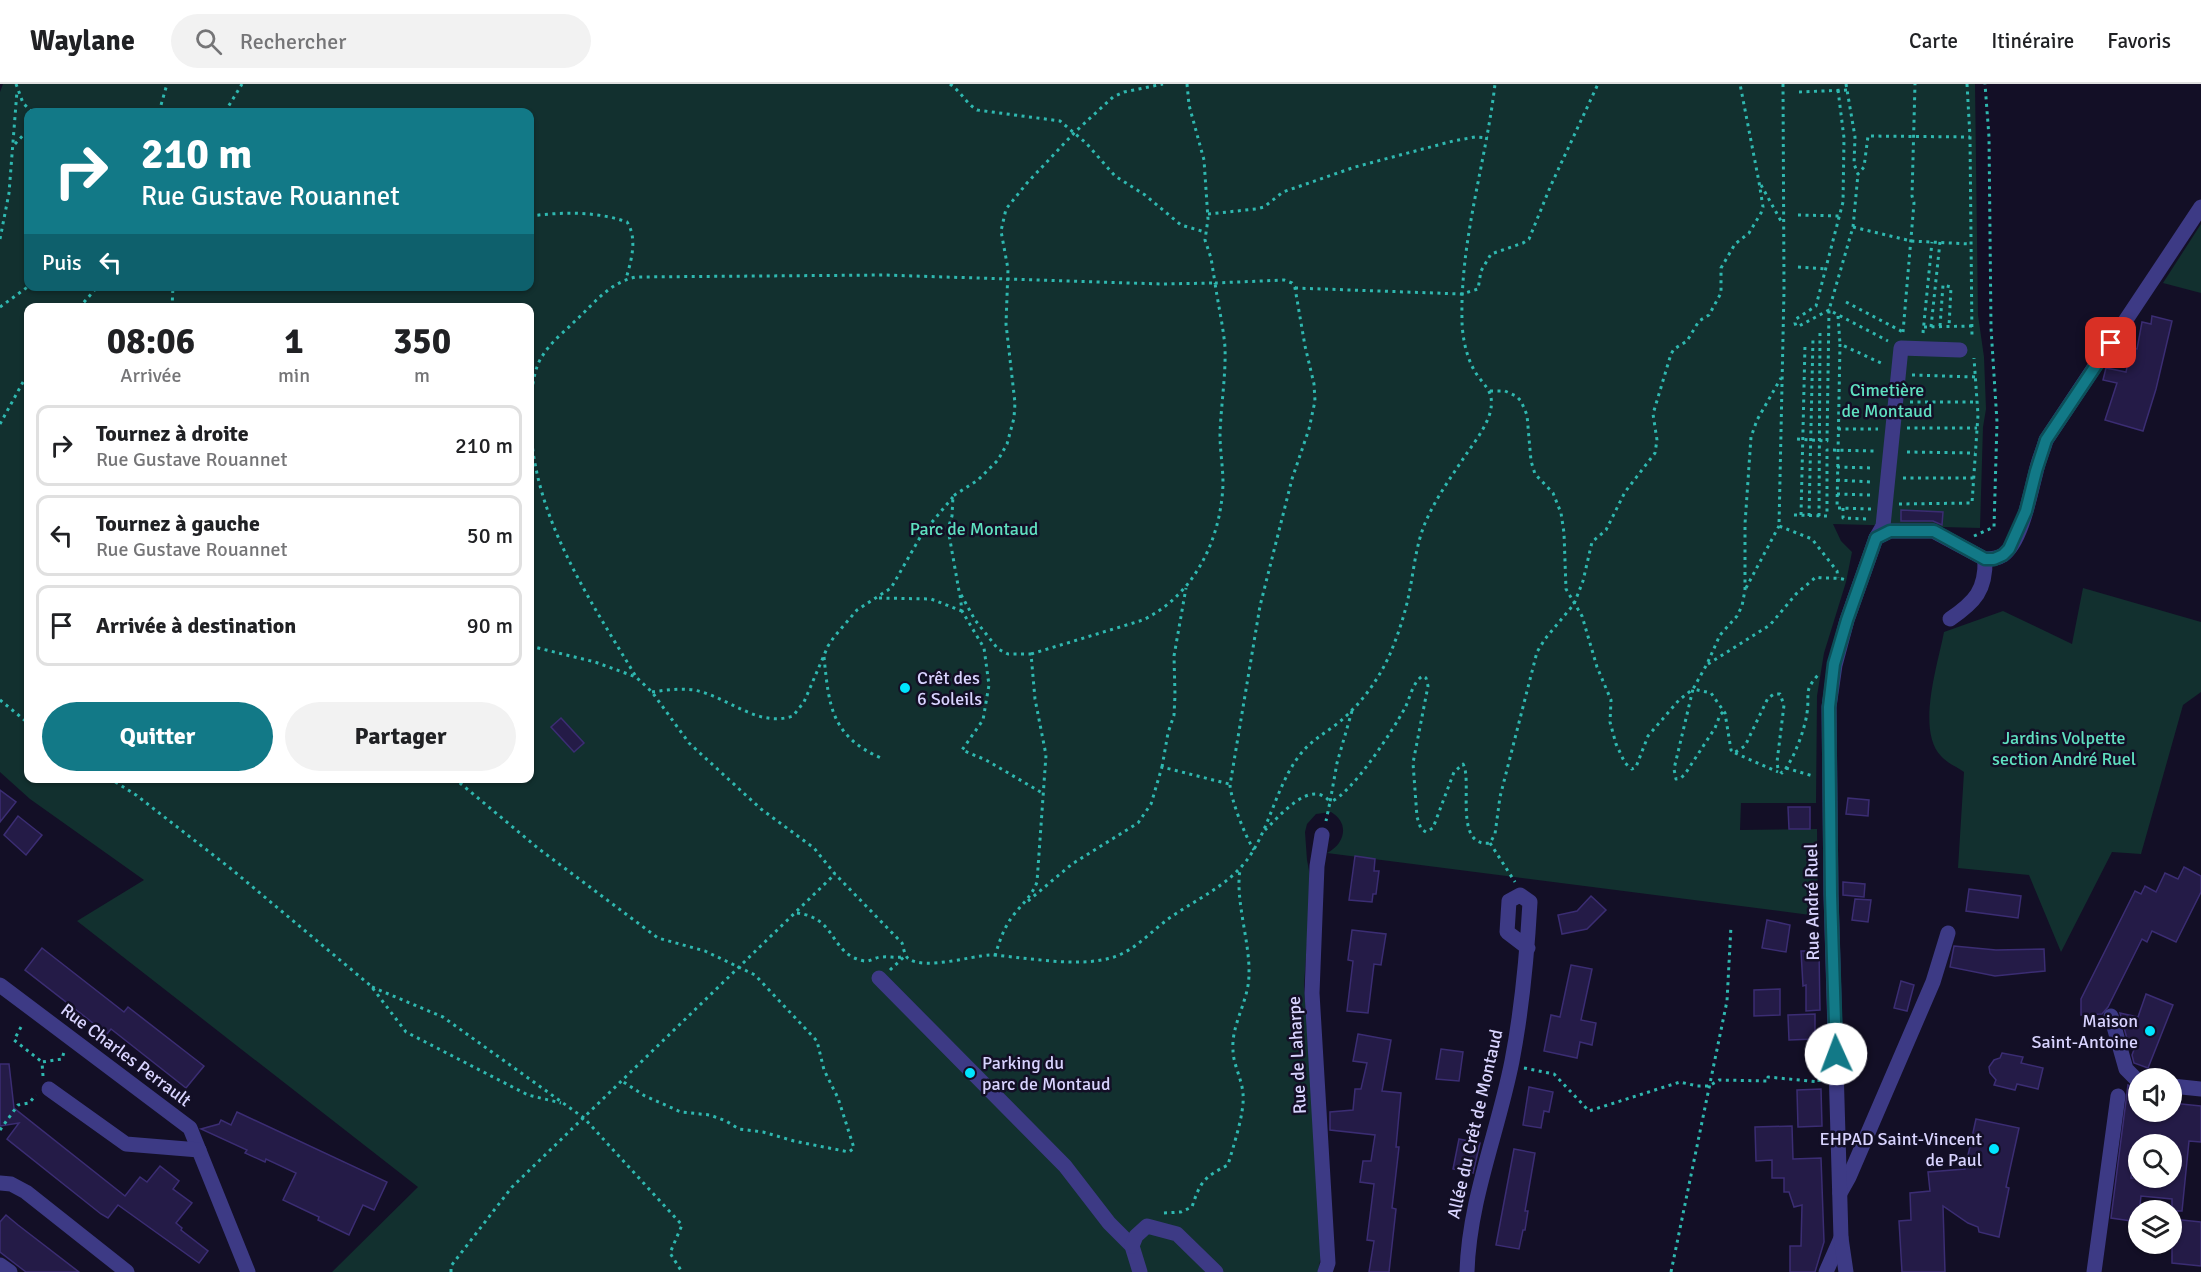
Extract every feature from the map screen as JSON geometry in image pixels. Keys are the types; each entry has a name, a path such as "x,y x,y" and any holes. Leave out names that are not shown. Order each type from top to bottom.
{"street":[{"path":"1876,538 1890,531 1934,531 1985,559 1994,559 2009,549 2026,511 2046,440 2201,207"},
{"path":"1907,348 1967,350"},
{"name":"Rue André Ruel","path":"1846,1272 1841,1238 1836,1077 1829,707 1834,664 1847,620 1876,538 1884,526 1899,373 1907,348"},
{"path":"1950,619 1970,606 1978,593 1986,576 1985,559"},
{"name":"Rue de Laharpe","path":"1322,835 1317,866 1312,993 1328,1263 1325,1272"},
{"path":"1520,895 1509,901 1507,932 1528,948"},
{"name":"Allée du Crêt de Montaud","path":"1467,1272 1475,1205 1511,1065 1528,948 1530,902 1520,895"},
{"path":"1840,1193 1934,982 1948,933"},
{"path":"879,978 1065,1166 1109,1223 1132,1246 1140,1272"},
{"name":"Rue Charles Perrault","path":"0,985 190,1128 248,1272"},
{"path":"2112,1016 2128,1072"},
{"path":"2182,1087 2201,1089"},
{"path":"50,1089 126,1144 199,1150"},
{"path":"2094,1272 2118,1096"},
{"path":"0,1183 11,1184 26,1192 127,1272"},
{"path":"1132,1246 1136,1236 1147,1226 1162,1228 1178,1234 1216,1272"},
{"path":"1826,1272 1841,1238"},
{"path":"0,1265 10,1272"}],"path":[{"path":"0,239 9,193 14,145 16,84"},
{"path":"160,108 167,84"},
{"path":"227,108 242,84"},
{"path":"950,84 977,110 1057,120 1075,132 1115,176 1145,195 1181,225 1205,232"},
{"path":"652,692 695,690 763,718 784,719 793,716 804,702 834,637 847,620 857,610 891,588 922,534 953,496 978,480 998,460 1012,431 1015,403 1007,342 1008,278 1000,231 1006,209 1034,174 1113,97 1124,92 1163,84"},
{"path":"959,591 975,620 998,649 1008,654 1032,654 1143,621 1162,610 1194,577 1210,549 1223,486 1220,436 1225,347 1211,258 1205,240 1208,214 1204,160 1191,115 1187,84"},
{"path":"534,456 549,514 561,546 576,576 636,676 652,692 689,743 761,809 814,848 835,874 902,943 905,956 913,961 921,962 995,956 1092,962 1117,956 1140,943 1173,916 1216,890 1240,870 1254,850 1288,773 1299,756 1319,736 1353,710 1368,692 1389,654 1407,605 1421,532 1448,480 1485,424 1491,406 1490,391 1473,368 1464,343 1461,322 1471,217 1488,138 1495,84"},
{"path":"1295,288 1462,294 1478,289 1481,271 1491,254 1529,239 1551,184 1598,84"},
{"path":"1490,843 1495,834 1500,798 1537,652 1574,604 1583,581 1592,542 1606,530 1625,492 1655,453 1657,440 1653,414 1671,354 1674,349 1687,341 1699,321 1709,315 1721,293 1721,268 1735,244 1749,233 1763,207 1740,84"},
{"path":"1723,712 1685,774 1676,779 1674,769 1694,689 1720,635 1737,616 1745,590 1779,526 1784,290 1782,84"},
{"path":"1797,439 1827,441 1829,310 1853,227 1858,174 1854,165 1855,137 1846,84"},
{"path":"1907,348 1903,332 1911,241 1915,84"},
{"path":"1967,84 1970,137 1972,340"},
{"path":"1945,537 1977,535 1995,527 1997,422 1991,328 1989,137 1985,84"},
{"path":"17,90 28,108"},
{"path":"1829,310 1796,326 1796,320 1816,306 1843,202 1844,138 1838,90"},
{"path":"1799,92 1847,90"},
{"path":"14,145 24,134"},
{"path":"1858,174 1862,172 1866,162 1868,136 1970,137"},
{"path":"1208,214 1264,207 1283,192 1355,167 1460,140 1475,137 1488,138"},
{"path":"1759,182 1782,222"},
{"path":"534,216 569,212 618,218 627,222 633,234 633,245 626,279"},
{"path":"1798,215 1840,216"},
{"path":"1853,227 1911,241 1971,244"},
{"path":"1907,348 1923,333 1932,242"},
{"path":"1931,327 1940,242"},
{"path":"1798,267 1827,269"},
{"path":"534,381 537,365 542,355 602,294 626,279 636,277 885,275 1161,284 1284,280 1292,283 1295,288 1314,384 1315,401 1306,443 1292,479 1260,606 1230,784 1231,794 1254,850"},
{"path":"1940,327 1943,285 1951,287 1948,327"},
{"path":"0,308 24,290"},
{"path":"83,303 94,291"},
{"path":"1846,302 1903,332"},
{"path":"1829,310 1907,348"},
{"path":"1838,315 1840,344 1837,508 1887,494 1974,478"},
{"path":"1924,327 1971,326"},
{"path":"1819,516 1820,330"},
{"path":"1809,516 1813,338"},
{"path":"1840,344 1899,373 1976,377"},
{"path":"1801,516 1805,345"},
{"path":"1837,494 1887,494 1972,503 1977,402 1976,377 1967,350"},
{"path":"1745,590 1745,524 1751,437 1757,420 1781,378"},
{"path":"0,424 24,380"},
{"path":"1490,391 1505,391 1516,396 1527,415 1531,461 1535,474 1553,493 1561,513 1564,533 1565,585 1582,616 1597,667 1611,700 1610,722 1616,744 1628,767 1632,769 1636,767 1648,736 1678,700 1694,689 1711,693 1723,712 1731,750 1734,753 1780,773"},
{"path":"1896,402 1977,402"},
{"path":"1838,429 1977,428"},
{"path":"1794,515 1827,516 1827,450 1976,453"},
{"path":"1837,467 1887,494"},
{"path":"1837,480 1887,494"},
{"path":"1843,508 1843,518 1887,494"},
{"path":"953,496 948,529 962,611 984,648 989,685 983,720 962,750 986,760 1044,794"},
{"path":"1707,664 1770,625 1796,594 1816,577 1832,580 1838,578 1837,571 1812,538 1779,526"},
{"path":"1024,904 1072,864 1138,823 1151,804 1174,715 1174,656 1186,587"},
{"path":"877,598 932,599 962,611"},
{"path":"534,647 595,662 636,676"},
{"path":"995,956 1002,935 1032,893 1037,882 1046,755 1035,699 1032,654"},
{"path":"824,655 828,695 837,724 866,752 881,758"},
{"path":"1780,773 1786,768 1806,717 1809,685 1821,671 1834,664"},
{"path":"1330,802 1347,790 1387,737 1419,678 1423,676 1428,686 1413,763 1417,817 1421,829 1426,832 1433,828 1454,772 1460,764 1463,764 1466,770 1465,800 1468,826 1475,838 1485,844 1490,843"},
{"path":"1734,753 1744,746 1768,698 1778,693 1784,705 1777,762 1780,773"},
{"path":"0,699 24,720"},
{"path":"1322,835 1337,763 1353,710"},
{"path":"1162,767 1230,784"},
{"path":"1786,768 1812,774 1816,783"},
{"path":"117,783 136,795 230,868 371,986 406,1032 528,1095 561,1102"},
{"path":"460,783 538,849 658,938 705,951 755,975 817,1041 824,1070 838,1098 854,1148 849,1152 763,1132 739,1130 711,1115 681,1112 645,1096 622,1081"},
{"path":"1263,832 1290,806 1303,798 1320,794 1330,802"},
{"path":"1490,843 1512,877 1520,895"},
{"path":"1160,1213 1181,1212 1192,1207 1199,1185 1208,1175 1228,1165 1236,1137 1244,1098 1241,1078 1232,1050 1235,1027 1246,1002 1249,975 1246,931 1240,900 1240,870"},
{"path":"451,1272 451,1266 512,1187 835,874"},
{"path":"796,912 809,914 821,921 846,952 857,959 867,962 879,957 905,956"},
{"path":"1671,1272 1727,1001 1731,926"},
{"path":"371,986 443,1017 584,1118 682,1225 670,1253 682,1272"},
{"path":"21,1027 14,1040 42,1062"},
{"path":"1511,1065 1554,1074 1589,1111 1680,1082 1709,1086 1719,1080 1768,1081 1768,1077 1819,1082 1819,1076 1836,1077"}],"green space":[{"name":"Parc de Montaud","path":"3,84 1975,84 1978,315 1984,357 1986,409 1983,427 1980,528 1833,524 1841,541 1852,552 1846,582 1824,653 1817,696 1816,803 1741,803 1740,830 1817,829 1818,916 1327,853 1338,844 1343,827 1331,812 1316,814 1307,824 1305,832 1311,881 1304,986 1322,1250 1318,1272 332,1272 418,1187 77,921 144,880 30,799 0,772 0,92"},
{"path":"2201,224 2201,293 2163,283"},
{"name":"Jardins Volpette section André Ruel","path":"2083,588 2201,622 2201,692 2183,705 2141,854 2112,852 2061,952 2029,875 1958,868 1964,772 1943,758 1934,745 1929,714 1944,632 2003,611 2072,644"}],"building":[{"path":"2152,316 2172,321 2156,389 2143,431 2105,420 2117,383 2103,380 2106,368 2126,372 2131,348 2137,349 2142,322 2151,324"},
{"path":"1901,510 1943,512 1942,525 1933,521 1901,521"},
{"path":"561,718 584,743 574,752 551,727"},
{"path":"0,790 16,802 0,822"},
{"path":"1848,798 1869,800 1868,816 1846,814"},
{"path":"1788,807 1810,807 1810,829 1789,829"},
{"path":"18,816 42,835 26,855 4,835"},
{"path":"1355,856 1375,859 1374,871 1379,871 1376,894 1373,894 1372,902 1349,900"},
{"path":"2184,867 2201,876 2201,892 2176,942 2152,931 2147,942 2142,939 2108,1007 2102,1014 2081,1015 2081,999 2135,891 2141,894 2145,886 2156,892 2165,873 2178,879"},
{"path":"1843,882 1865,884 1864,897 1843,895"},
{"path":"1969,889 2021,896 2018,918 1966,911"},
{"path":"1591,896 1606,910 1587,929 1562,934 1558,915 1577,911"},
{"path":"1855,899 1871,900 1868,922 1852,920"},
{"path":"1767,920 1790,925 1786,952 1762,948"},
{"path":"1352,930 1386,934 1381,965 1374,964 1368,1013 1347,1011 1353,961 1348,960"},
{"path":"1954,946 1996,950 2044,949 2045,971 1995,976 1950,967"},
{"path":"42,948 124,1012 128,1007 204,1066 186,1088 111,1029 107,1034 25,970"},
{"path":"1801,951 1819,951 1820,1010 1806,1011 1806,985 1803,986"},
{"path":"1571,965 1592,969 1581,1020 1596,1023 1592,1045 1580,1042 1577,1058 1544,1051 1551,1015 1560,1017"},
{"path":"1901,981 1914,985 1907,1011 1894,1008"},
{"path":"1780,989 1780,1015 1754,1016 1754,990"},
{"name":"Maison Saint-Antoine","path":"2146,994 2173,1005 2148,1068 2134,1063 2132,1055 2135,1047 2129,1046 2120,1013 2138,1017"},
{"path":"1815,1014 1815,1039 1789,1040 1788,1015"},
{"path":"1358,1034 1391,1040 1382,1091 1401,1093 1396,1147 1399,1147 1392,1208 1396,1209 1389,1272 1369,1272 1374,1241 1367,1240 1374,1184 1360,1182 1363,1161 1371,1161 1375,1135 1330,1130 1330,1112 1353,1110 1355,1089 1361,1089 1367,1063 1353,1061"},
{"path":"1441,1049 1463,1052 1459,1081 1436,1079"},
{"path":"2002,1053 2023,1057 2021,1063 2043,1068 2038,1089 2017,1084 2015,1090 1994,1085 1996,1080 1990,1073 1989,1067 1994,1060 2000,1058"},
{"path":"0,1064 9,1064 14,1108 125,1196 140,1177 147,1182 160,1166 179,1181 173,1189 192,1203 176,1223 182,1228 181,1230 208,1251 199,1263 118,1205 108,1218 101,1214 7,1139 19,1123 0,1126"},
{"path":"2128,1085 2128,1122 2182,1122 2182,1104 2201,1106 2201,1142 2189,1141 2182,1211 2182,1200 2141,1196 2141,1200 2128,1200 2128,1221 2111,1218"},
{"path":"1529,1087 1553,1092 1549,1112 1544,1111 1541,1128 1523,1125"},
{"path":"1821,1089 1822,1126 1798,1127 1797,1090"},
{"path":"237,1112 387,1182 374,1210 363,1205 349,1235 318,1220 319,1217 283,1200 296,1173 266,1159 265,1162 245,1153 247,1150 201,1129 219,1124 221,1120 231,1125"},
{"name":"EHPAD Saint-Vincent de Paul","path":"1976,1119 2019,1128 2006,1187 2009,1188 1999,1237 1979,1232 1978,1227 1943,1206 1945,1272 1902,1272 1899,1221 1911,1220 1910,1193 1930,1191 1928,1172 1965,1169"},
{"path":"1792,1126 1793,1159 1821,1158 1824,1242 1815,1272 1790,1272 1790,1246 1801,1246 1802,1205 1794,1207 1789,1192 1784,1192 1784,1178 1772,1178 1772,1160 1756,1161 1755,1127"},
{"path":"1459,1139 1480,1143 1473,1173 1453,1169"},
{"path":"1514,1149 1535,1153 1525,1211 1528,1211 1525,1230 1523,1230 1519,1249 1496,1245"},
{"path":"6,1215 79,1272 26,1272 0,1252 0,1222"},
{"path":"2182,1220 2201,1222 2201,1266 2172,1263 2172,1254 2182,1254"}],"place":[{"name":"Crêt des 6 Soleils","path":"905,688"},
{"name":"Maison Saint-Antoine","path":"2150,1031"},
{"name":"Parking du parc de Montaud","path":"970,1073"},
{"name":"EHPAD Saint-Vincent de Paul","path":"1994,1149"}],"route":[{"path":"1836,1054 1829,707 1834,664 1876,538 1890,531 1934,531 1985,559 1994,559 2003,555 2018,533 2046,440 2111,343"}],"park label":[{"name":"Cimetière de Montaud","path":"1887,400"}]}
